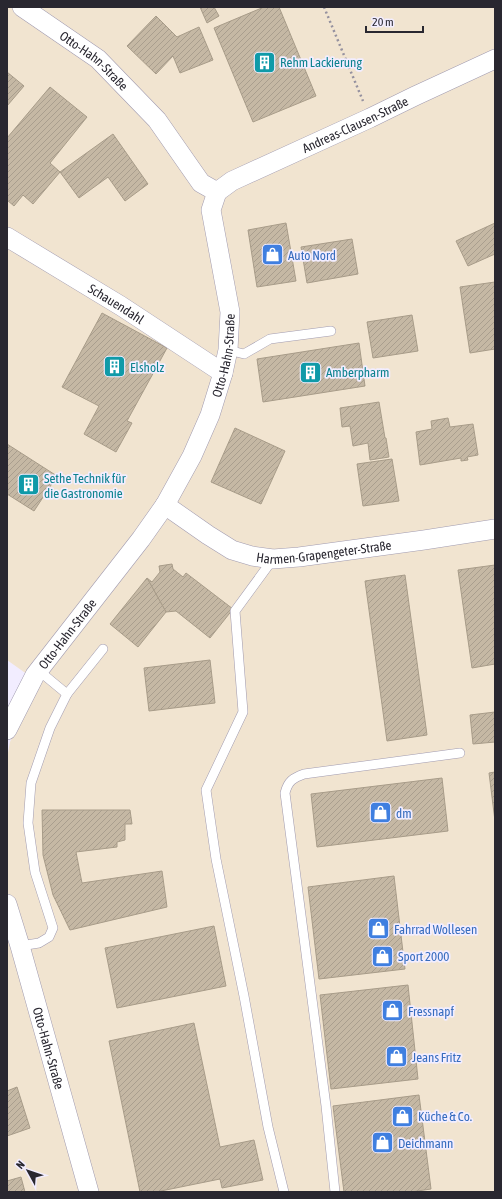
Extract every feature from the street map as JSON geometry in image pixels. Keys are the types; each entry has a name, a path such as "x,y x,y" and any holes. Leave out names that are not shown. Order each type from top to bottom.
{"street":[{"name":"Otto-Hahn-Straße","path":"7,730 38,670 132,550 165,505 192,456 210,415 223,373 228,350 230,312 211,210 217,192 202,183 157,120 98,59 22,7"},
{"name":"Andreas-Clausen-Straße","path":"217,192 232,181 495,59"},
{"name":"Schauendahl","path":"7,237 121,306 223,373"},
{"name":"Harmen-Grapengeter-Straße","path":"165,505 232,550 252,556 273,559 408,542 495,529"},
{"name":"Otto-Hahn-Straße","path":"7,904 88,1192"}],"lane":[{"path":"228,350 244,354 270,339 330,331"},
{"path":"273,559 235,611 243,712 206,790 216,859 244,996 268,1128 284,1192"},
{"path":"20,946 39,942 49,937 53,928 35,872 28,823 30,783 50,728 67,694 103,649"},
{"path":"38,670 67,694"},
{"path":"335,1192 326,1106 285,793 287,785 293,778 304,774 460,753"}],"path":[{"path":"324,7 370,118"}],"shaded area":[{"path":"7,7 495,7 495,1192 7,1192 7,758 10,742 38,682 7,660"}],"building":[{"path":"200,7 214,7 219,16 207,23"},
{"name":"Rehm Lackierung","path":"264,7 279,7 316,96 253,122 214,28"},
{"path":"156,16 177,37 199,27 213,60 180,73 173,56 156,74 127,46"},
{"path":"7,72 24,86 7,106"},
{"path":"50,87 87,117 50,163 60,172 33,204 23,195 14,206 7,200 7,138"},
{"path":"113,134 148,184 125,201 108,177 79,198 60,172"},
{"name":"Auto Nord","path":"286,223 296,281 257,287 248,230"},
{"path":"495,223 495,254 468,266 456,241"},
{"path":"352,239 358,274 307,283 301,247"},
{"path":"495,282 495,349 470,353 460,287"},
{"name":"Elsholz","path":"102,313 167,348 127,421 132,423 116,452 84,434 99,406 62,387"},
{"path":"412,315 418,351 373,358 367,322"},
{"name":"Amberpharm","path":"359,343 365,386 263,402 257,359"},
{"path":"379,402 389,457 370,460 368,443 353,446 350,426 342,427 340,408"},
{"path":"448,418 450,427 473,424 478,455 467,457 468,460 461,461 461,458 420,465 416,432 432,429 431,421"},
{"path":"235,428 285,451 261,504 211,482"},
{"name":"Sethe Technik für die Gastronomie","path":"7,444 57,476 34,511 7,494"},
{"path":"392,459 399,501 363,506 357,464"},
{"path":"172,564 173,569 183,577 186,573 233,609 210,638 176,611 166,612 147,578 152,582 160,572 159,566"},
{"path":"495,565 495,664 472,668 458,570"},
{"path":"405,575 427,735 387,741 365,581"},
{"path":"147,578 166,612 138,647 110,624"},
{"path":"210,660 215,703 149,711 144,668"},
{"path":"495,712 495,742 473,744 470,715"},
{"path":"495,772 495,821 489,773"},
{"name":"dm","path":"442,778 448,831 317,847 311,794"},
{"path":"42,810 130,810 132,824 125,824 125,840 117,842 117,847 76,852 82,883 162,871 167,907 70,930 53,895 43,855"},
{"path":"394,876 405,969 319,979 308,887"},
{"path":"214,926 226,986 117,1008 105,948"},
{"path":"408,985 418,1079 331,1089 320,995"},
{"path":"194,1023 220,1147 254,1140 263,1180 222,1188 220,1179 156,1192 140,1192 109,1041"},
{"path":"17,1087 30,1128 7,1136 7,1091"},
{"name":"Deichmann","path":"419,1095 431,1189 411,1192 344,1192 333,1106"},
{"path":"21,1177 25,1192 7,1192 7,1181"}],"place":[{"name":"Rehm Lackierung","path":"265,62"},
{"name":"Auto Nord","path":"272,255"},
{"name":"Elsholz","path":"114,367"},
{"name":"Amberpharm","path":"311,372"},
{"name":"Sethe Technik für die Gastronomie","path":"29,485"},
{"name":"dm","path":"380,813"},
{"name":"Fahrrad Wollesen","path":"378,929"},
{"name":"Sport 2000","path":"382,956"},
{"name":"Fressnapf","path":"392,1011"},
{"name":"Jeans Fritz","path":"397,1057"},
{"name":"Küche & Co.","path":"402,1116"},
{"name":"Deichmann","path":"382,1143"}]}
